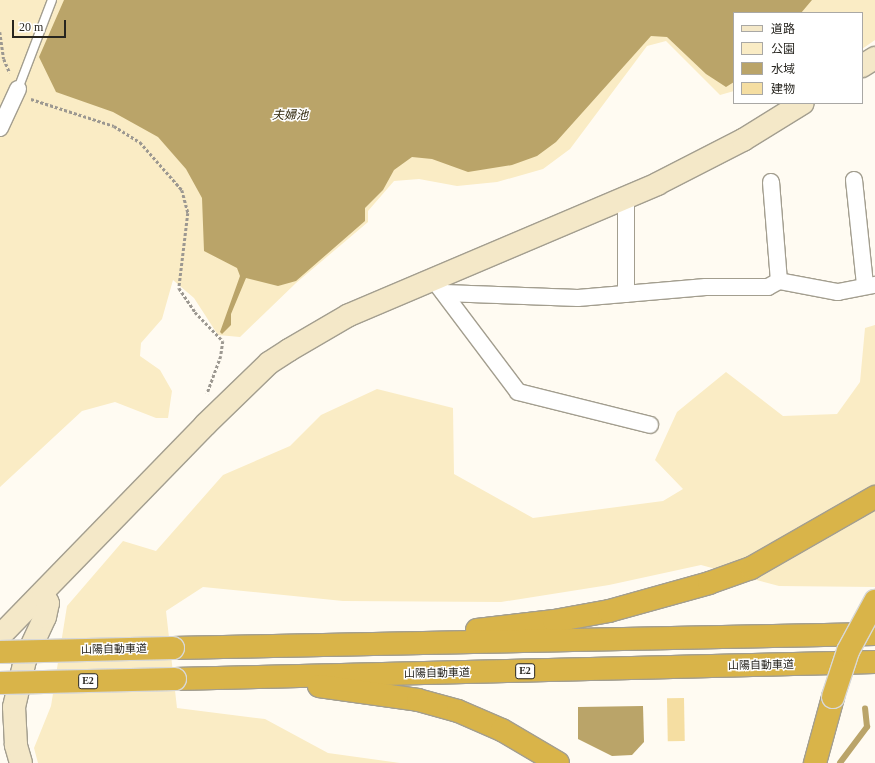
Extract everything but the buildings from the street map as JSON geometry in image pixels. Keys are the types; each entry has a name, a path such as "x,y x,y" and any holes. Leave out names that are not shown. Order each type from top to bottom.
{"highway":[{"path":"309,646 554,621 609,611 709,583 751,568 875,497"},
{"path":"815,763 848,651 875,601"},
{"name":"山陽自動車道","path":"0,652 875,634"},
{"name":"山陽自動車道","path":"0,684 233,676 875,662"},
{"path":"233,676 380,693 458,711 502,730 558,763"}],"street":[{"path":"863,65 875,58"},
{"path":"0,128 18,89"},
{"path":"0,636 43,594 205,425 269,363 349,315 438,286 626,198 743,140 801,104"},
{"path":"438,286 578,298 706,286 768,287 779,281 838,292 870,285 854,180"},
{"path":"771,182 779,281"},
{"path":"626,198 626,294"},
{"path":"438,286 518,392 650,425"},
{"path":"21,763 16,745 14,707 25,660 45,617 48,603 43,594"}],"lane":[{"path":"18,89 52,0"}],"path":[{"path":"0,32 4,59 18,89 23,96 114,126 134,138 182,190 188,213 179,288 195,312 223,341 221,356 201,411 205,425"}],"green space":[{"name":"夫婦池","path":"0,0 875,0 875,40 863,48 863,12 733,12 733,91 720,95 666,41 647,46 570,149 543,169 497,182 457,186 419,179 394,181 368,211 368,222 296,283 240,337 218,335 194,298 173,280 162,319 141,343 140,356 160,370 172,391 168,418 156,418 115,402 82,411 0,487"},
{"path":"875,325 875,587 779,586 701,565 609,585 501,602 343,601 203,587 166,611 177,708 265,719 328,753 400,763 38,763 34,748 51,706 67,606 123,541 156,551 223,475 290,446 321,415 377,389 453,408 454,474 533,518 663,501 683,489 655,460 677,412 726,372 783,416 837,414 860,382 865,328"}],"water":[{"name":"夫婦池","path":"64,0 812,0 802,12 733,12 733,83 726,87 706,74 667,37 651,36 556,142 537,156 512,165 468,172 432,159 412,157 394,170 383,190 365,208 365,221 296,281 278,286 246,278 231,314 231,325 222,334 220,332 240,276 237,268 204,251 202,198 186,169 158,137 113,112 56,92 39,57"},
{"path":"643,706 644,742 632,755 612,756 578,739 578,707"}],"waterway":[{"path":"840,763 867,727 865,709"}]}
